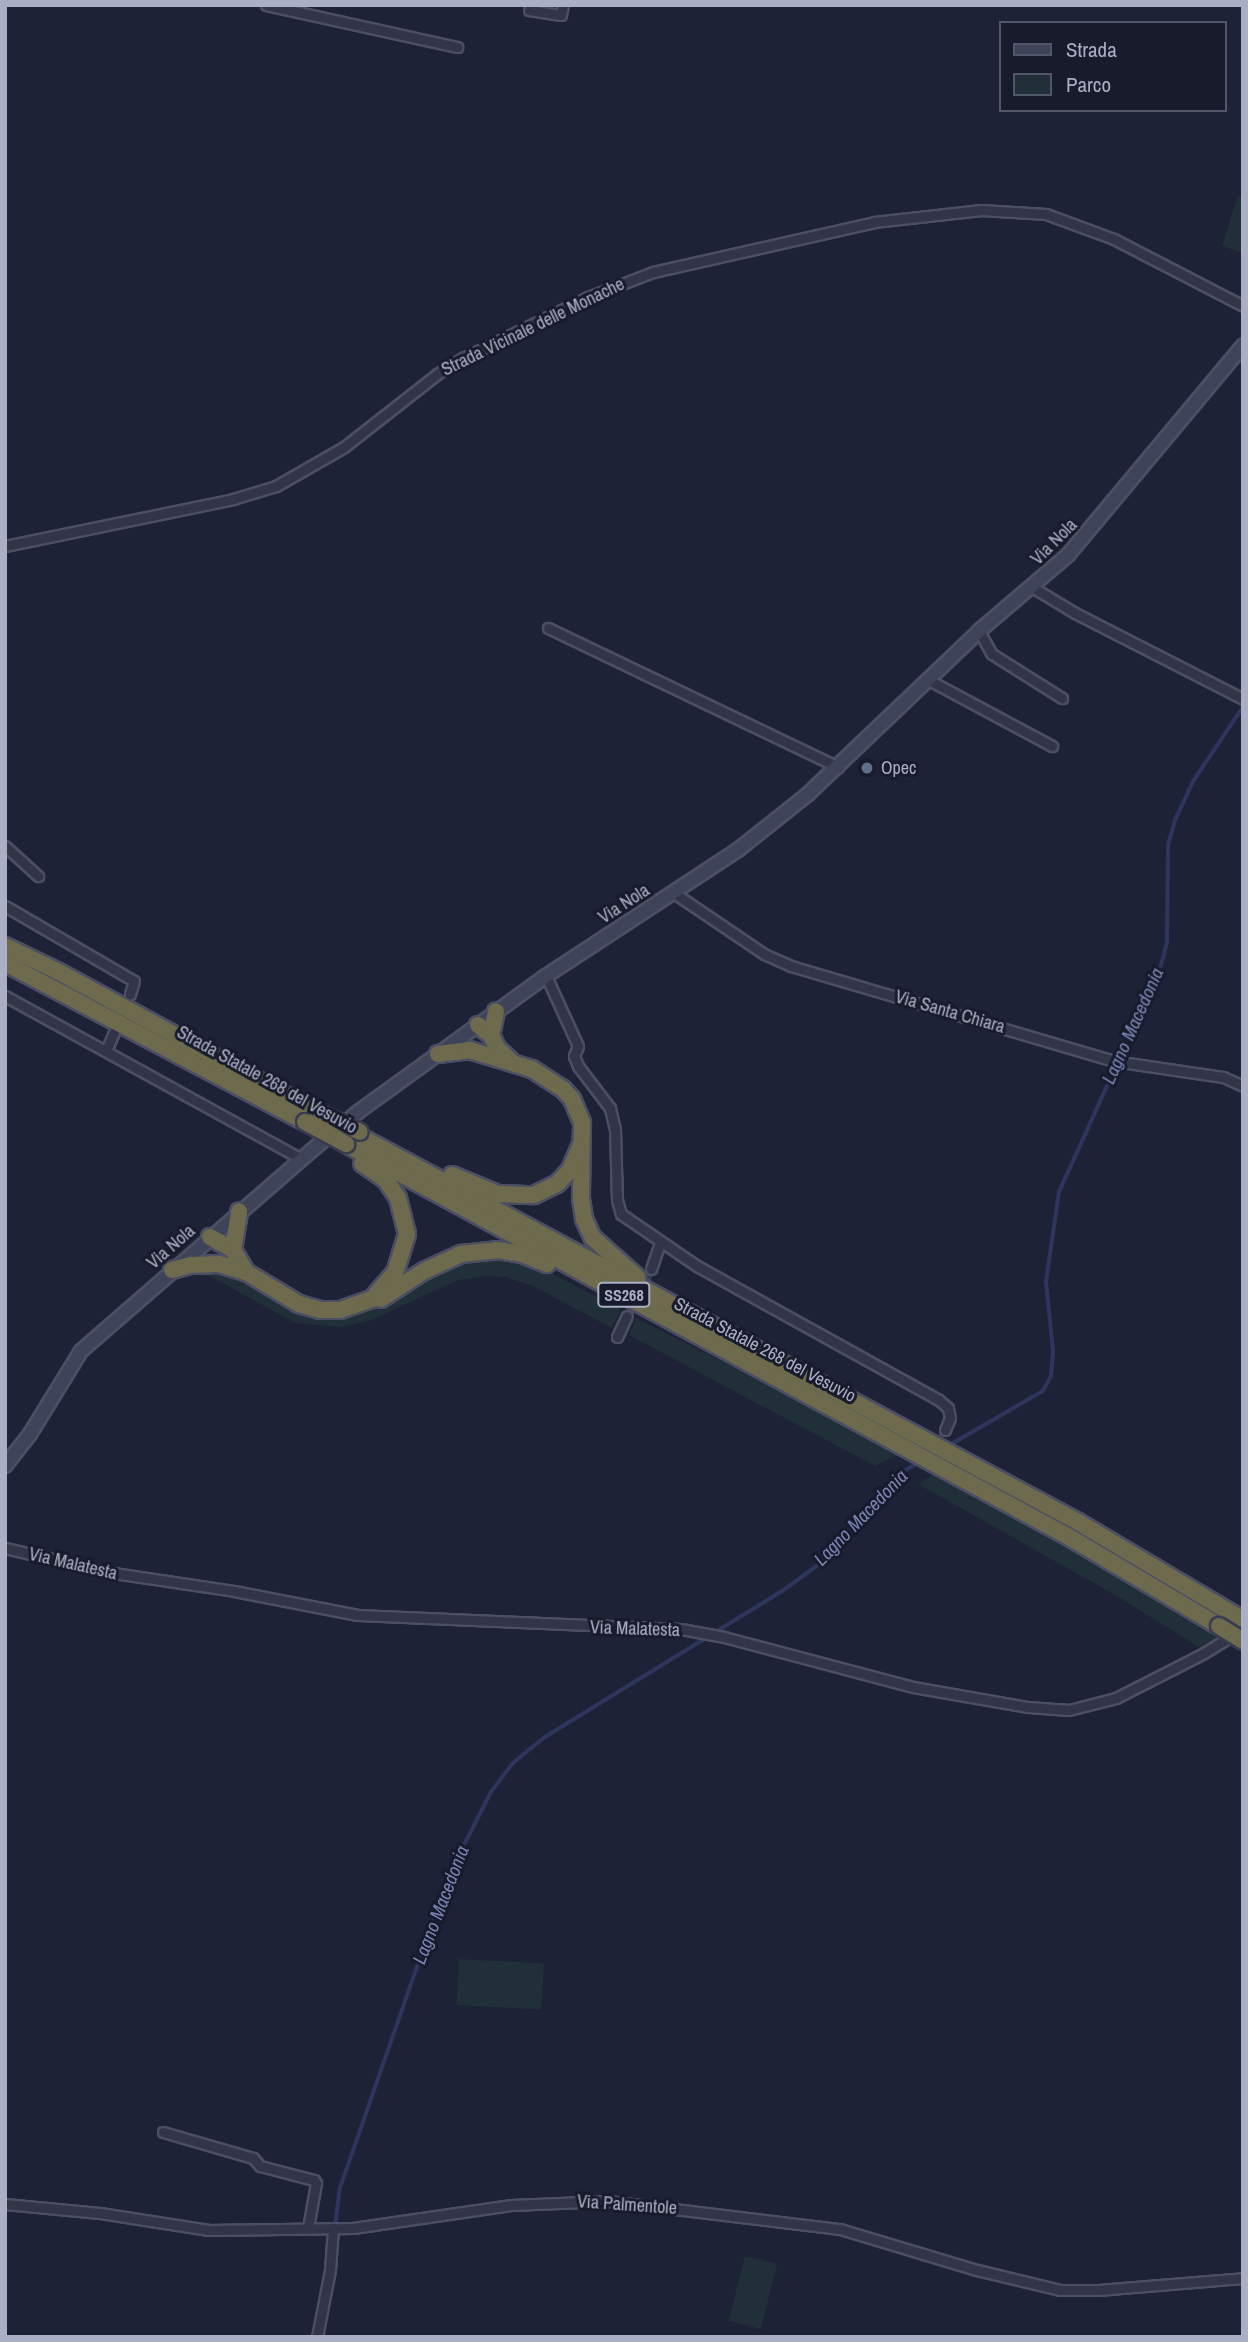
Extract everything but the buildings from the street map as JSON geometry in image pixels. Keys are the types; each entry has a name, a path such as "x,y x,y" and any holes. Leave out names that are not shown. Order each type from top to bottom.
{"highway":[{"name":"Strada Statale 268 del Vesuvio","path":"5,946 57,971 307,1121"},
{"name":"Strada Statale 268 del Vesuvio","path":"5,963 757,1352 909,1442"},
{"path":"481,1054 481,1029 496,1012"},
{"name":"SS268","path":"481,1029 512,1061"},
{"name":"SS268","path":"438,1054 458,1049 512,1061 551,1079 563,1089 577,1109 583,1137 581,1199 584,1219 593,1238 632,1274 757,1352"},
{"name":"SS268","path":"351,1140 485,1189 517,1197 534,1195 557,1184 570,1170 583,1137"},
{"name":"Strada Statale 268 del Vesuvio","path":"351,1140 645,1307 950,1464 1243,1641"},
{"name":"SS268","path":"351,1140 371,1168 386,1180 398,1198 406,1222 404,1251 395,1273 372,1299"},
{"path":"233,1250 239,1211"},
{"path":"208,1238 209,1252 219,1264"},
{"name":"SS268","path":"208,1238 233,1250 246,1272"},
{"name":"SS268","path":"172,1270 191,1265 219,1264 246,1272 299,1304 320,1310 348,1308 372,1299 381,1299 444,1260 461,1254 497,1250 522,1254 645,1307"},
{"name":"Strada Statale 268 del Vesuvio","path":"950,1464 1078,1522 1240,1621"}],"street":[{"path":"266,5 457,47"},
{"path":"530,10 561,15 563,5"},
{"name":"Strada Vicinale delle Monache","path":"5,546 233,499 276,486 344,447 463,358 588,297 653,272 874,222 981,210 1046,214 1114,239 1243,306"},
{"name":"Via Nola","path":"496,1012 739,849 838,767 927,679 1032,587 1097,524 1240,354"},
{"path":"1032,587 1075,613 1243,698"},
{"path":"548,628 838,767"},
{"path":"979,631 992,654 1062,698"},
{"path":"927,679 1052,746"},
{"path":"5,846 38,876"},
{"name":"Via Santa Chiara","path":"674,893 764,954 791,967 1114,1061 1223,1077 1243,1086"},
{"path":"5,906 134,981 130,994"},
{"path":"547,976 578,1046 574,1056 578,1066 610,1108 615,1129 617,1200 621,1214 660,1243 939,1400 948,1408 950,1418 946,1430"},
{"path":"5,996 301,1159"},
{"name":"Via Nola","path":"5,1466 42,1415 81,1351 239,1211 358,1112 438,1054 481,1029"},
{"path":"106,1051 114,1032"},
{"path":"651,1269 660,1243"},
{"path":"617,1337 627,1316"},
{"name":"Via Malatesta","path":"5,1548 107,1572 234,1591 358,1615 681,1629 746,1642 913,1688 1028,1707 1069,1710 1116,1698 1204,1653 1240,1621"},
{"path":"163,2132 253,2158 260,2166 314,2180 316,2183 309,2228"},
{"name":"Via Palmentole","path":"5,2204 100,2213 209,2230 333,2228 511,2206 608,2201 840,2229 977,2270 1060,2290 1098,2290 1243,2278"},
{"path":"317,2337 331,2270 333,2228"}],"green space":[{"path":"1238,195 1243,197 1243,253 1222,246"},
{"path":"502,1256 540,1267 621,1310 612,1328 533,1286 506,1277 485,1276 458,1280 369,1321 339,1327 295,1323 210,1276 178,1275 202,1269 228,1273 295,1312 310,1317 337,1318 376,1307 437,1268 459,1260"},
{"path":"636,1318 779,1390 897,1455 875,1466 629,1335"},
{"path":"934,1474 1083,1555 1221,1638 1202,1649 1117,1596 918,1484"},
{"path":"459,1959 544,1963 541,2009 457,2005"},
{"path":"745,2256 777,2264 761,2329 729,2321"}],"waterway":[{"name":"Lagno Macedonia","path":"948,1446 1043,1391 1051,1376 1053,1351 1046,1282 1059,1192 1160,969 1167,943 1168,845 1175,820 1194,780 1243,707"},
{"name":"Lagno Macedonia","path":"335,2227 340,2188 450,1873 491,1792 513,1763 545,1737 781,1592 818,1565 899,1474 920,1462"},
{"name":"Lagno Macedonia","path":"324,2324 328,2301"}],"tunnel":[{"path":"627,1316 651,1269"}],"place":[{"name":"Opec","path":"867,768"}]}
